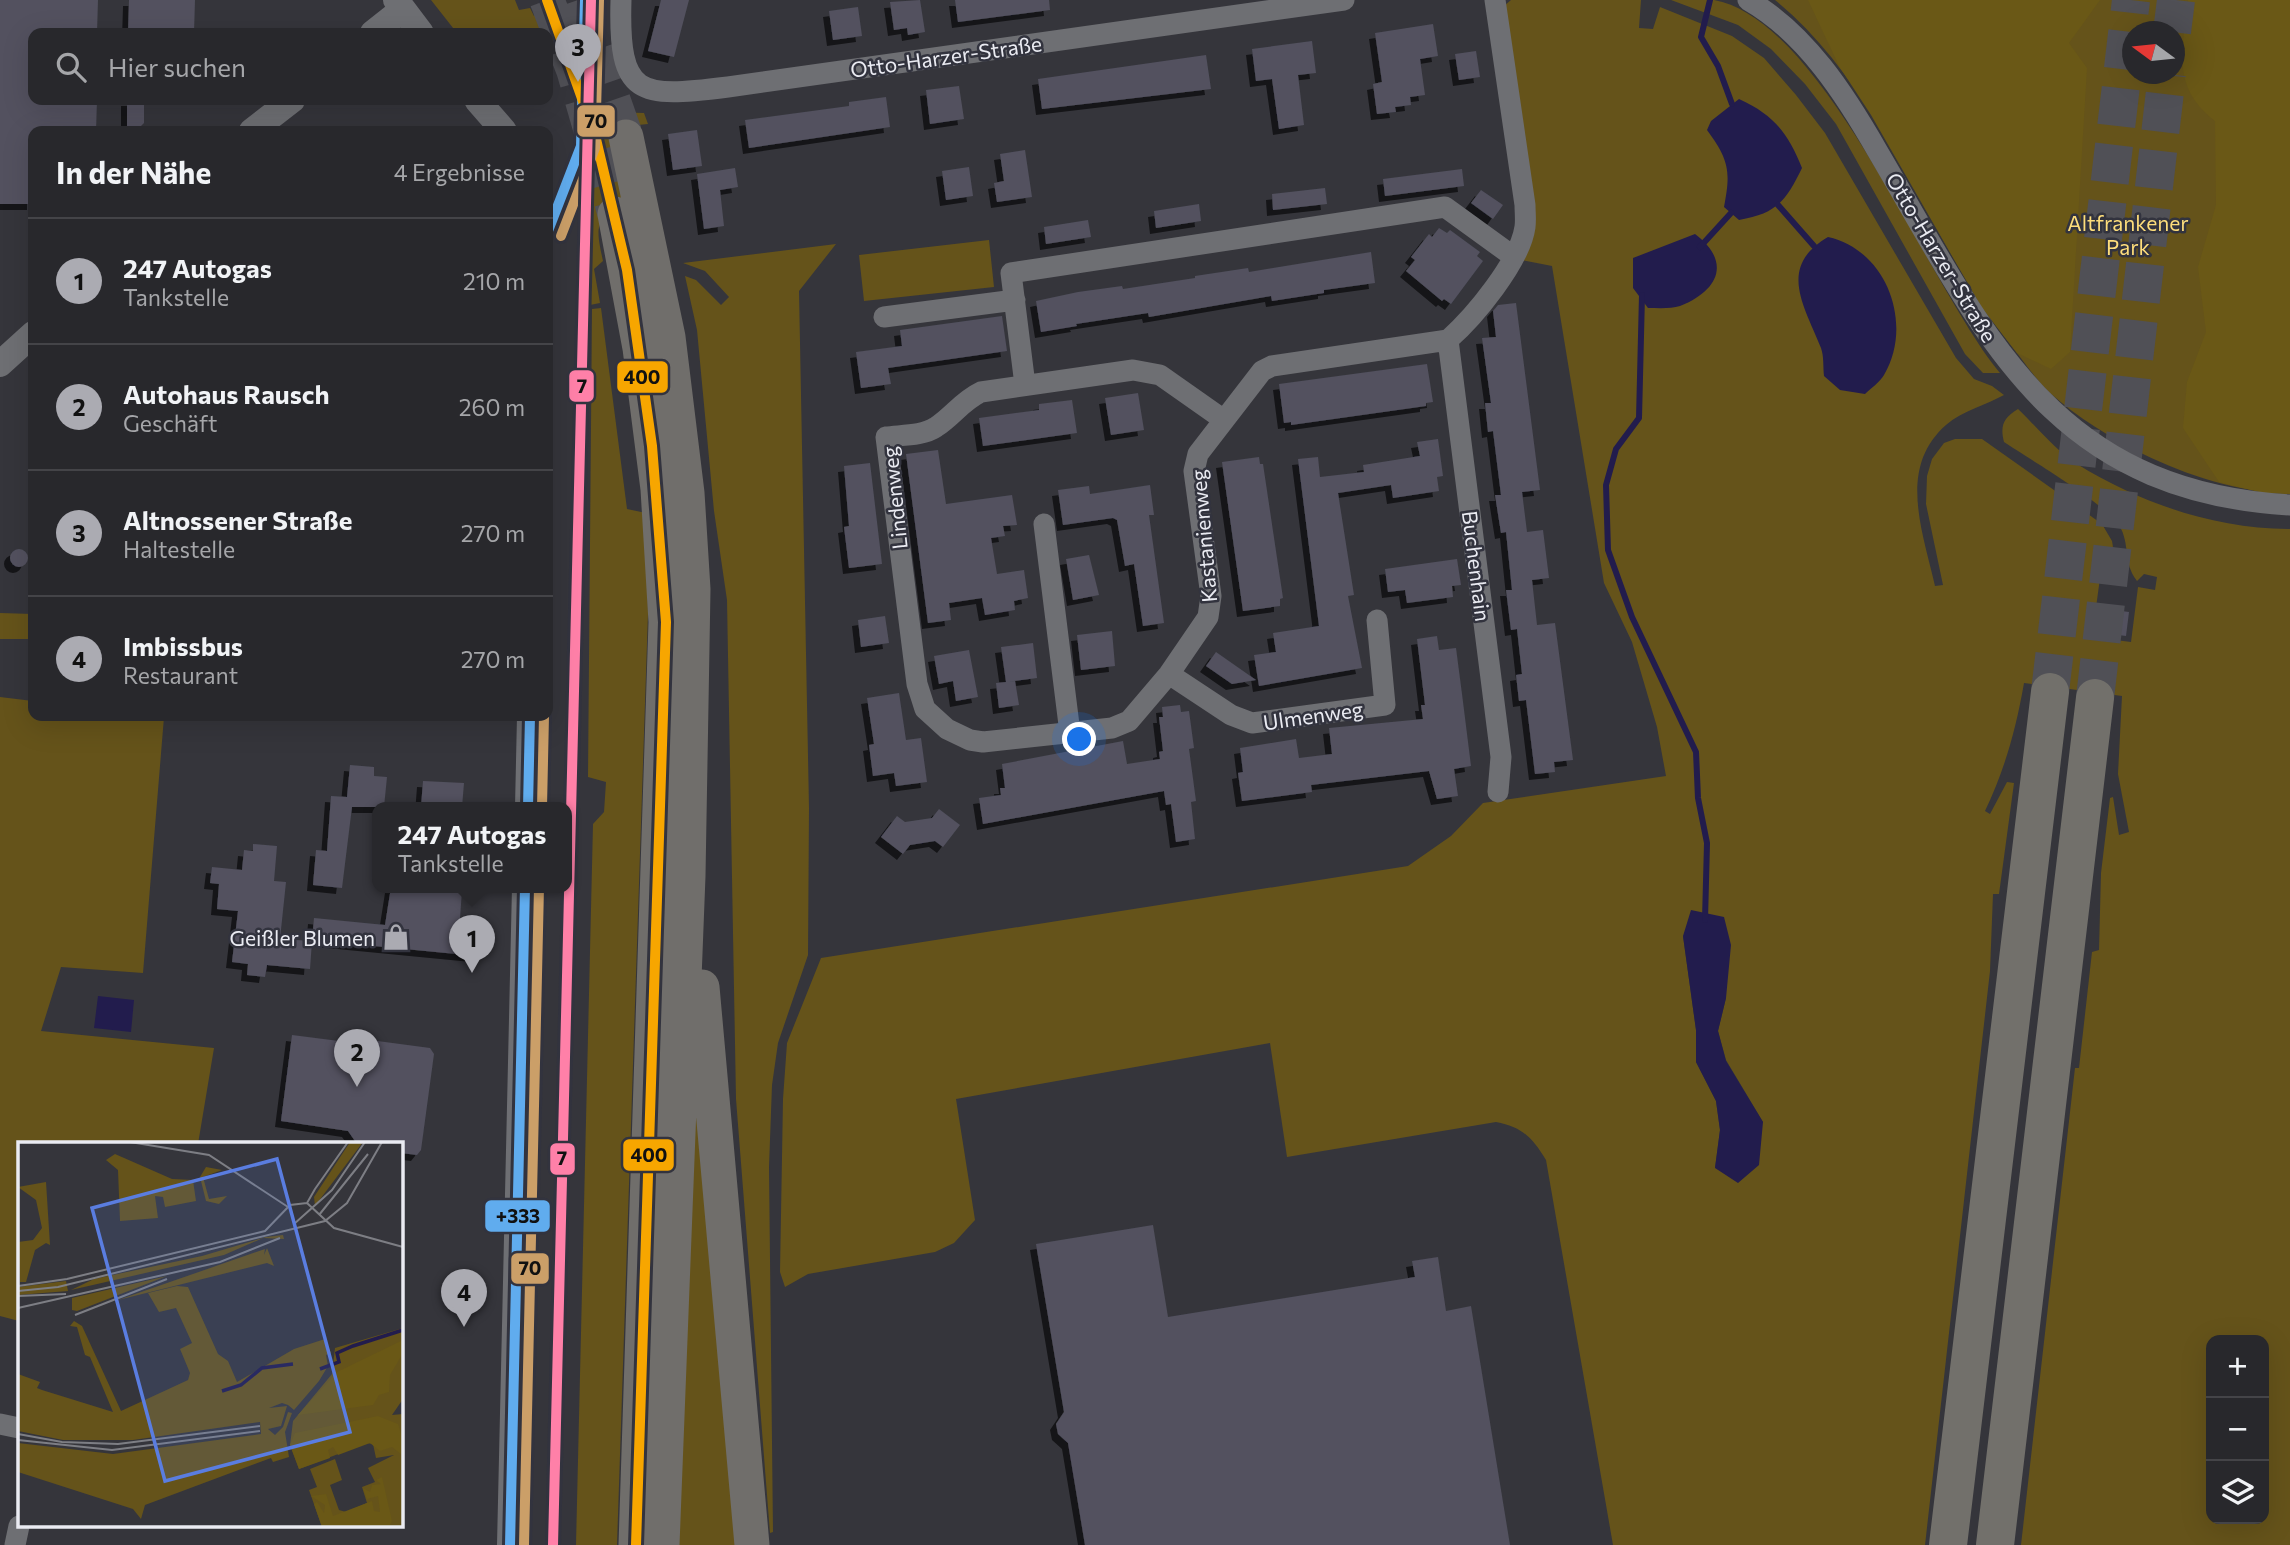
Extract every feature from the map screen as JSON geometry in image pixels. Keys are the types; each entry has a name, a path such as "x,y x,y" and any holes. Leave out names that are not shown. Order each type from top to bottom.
{"highway":[{"path":"626,137 668,337 687,493 694,645 688,876 662,1545"},
{"path":"615,214 640,348 657,476 666,621 636,1545"},
{"path":"1948,1545 2050,692"},
{"path":"1995,1545 2095,698"},
{"path":"688,876 700,961 752,1545"}],"street":[{"name":"Otto-Harzer-Straße","path":"621,0 623,60 628,75 638,85 650,91 665,93 728,87 1344,0"},
{"path":"1448,340 1461,328 1514,257 1525,227 1525,205 1495,0"},
{"name":"Otto-Harzer-Straße","path":"1748,0 1790,33 1832,79 1863,126 1974,317 2008,363 2049,407 2076,432 2120,459 2166,481 2217,495 2290,505"},
{"path":"378,28 399,5 417,28"},
{"path":"258,126 286,105"},
{"path":"481,105 500,126"},
{"path":"1025,385 1011,272 1445,207 1514,257"},
{"path":"884,317 1015,300"},
{"path":"0,364 28,339"},
{"name":"Kastanienweg","path":"925,709 947,729 982,742 1112,728 1129,721 1169,674 1208,617 1211,596 1194,471 1198,454 1262,371 1272,366 1448,340"},
{"name":"Buchenhain","path":"1448,340 1501,757 1498,792"},
{"name":"Lindenweg","path":"925,709 917,684 886,438 927,432 966,399 981,392 1133,370 1160,375 1224,421"},
{"path":"1044,524 1070,733"},
{"name":"Ulmenweg","path":"1169,674 1231,715 1252,723 1385,705 1377,620"},
{"path":"527,802 530,721"},
{"path":"510,1545 526,893"},
{"path":"0,1424 18,1429"}],"green space":[{"path":"431,0 515,0 519,10 530,8 534,16 554,0 553,32 553,28 453,28"},
{"path":"1511,0 1641,0 1639,28 1653,29 1660,7 1732,36 1764,58 1825,133 1956,358 1974,379 1992,386 2004,395 1952,420 1931,442 1922,461 1918,481 1920,523 1935,586 1943,585 1926,504 1927,476 1932,459 1944,443 1955,439 1982,439 2102,524 2112,541 2114,553 2113,561 2100,578 2092,637 2131,642 2138,587 2155,590 2157,577 2144,574 2137,581 2130,567 2123,532 2112,516 2084,494 2004,442 2004,423 2018,409 2069,458 2126,491 2206,519 2262,528 2290,529 2290,1545 2021,1545 2075,1068 2079,1068 2092,952 2099,950 2101,873 2110,798 2113,797 2119,835 2129,832 2118,774 2122,696 2024,683 2009,748 1985,811 1990,814 2007,782 2014,783 1999,894 1993,894 1990,971 1925,1545 1613,1545 1546,1160 1541,1152 1520,1130 1496,1122 1287,1157 1270,1043 956,1099 975,1220 954,1243 935,1252 808,1274 785,1287 780,1272 783,1099 787,1043 821,958 1408,866 1451,836 1483,803 1666,776 1657,727 1632,642 1604,583 1552,266 1521,260 1504,6","holes":["1683,936 1726,998 1718,1031 1726,1060 1763,1122 1715,1168 1720,1130 1716,1101 1696,1062 1696,1030"]},
{"path":"1671,0 1714,0 1755,18 1796,55 1835,104 1972,333 2000,373 1983,373 1965,354 1836,124 1805,84 1771,49 1738,25"},
{"name":"Altfrankener Park","path":"1775,0 2290,0 2290,494 2233,486 2160,462 2095,427 2050,393 1980,302 1902,164 1846,76 1813,36"},
{"path":"610,112 644,113 648,124 638,125 626,201 608,214 600,225 599,239 603,261 594,269 600,303 590,305 596,114 609,115"},
{"path":"989,240 994,287 864,301 859,255"},
{"path":"836,244 799,291 809,808 808,955 778,1043 772,1085 769,1167 773,1532 770,1533 736,1099 727,600 714,511 697,330 685,276 696,280 721,305 729,297 705,271 683,263"},
{"path":"601,308 627,509 646,513 648,613 617,1545 576,1545 593,824 604,812 606,782 588,777 592,309"},
{"path":"0,613 28,614 28,639 0,639"},
{"path":"0,697 28,700 28,721 164,721 143,973 61,967 41,1031 214,1048 198,1142 18,1142 18,1321 0,1316"},
{"path":"693,1023 744,1545 675,1545"}],"shaded area":[{"path":"1808,0 2100,0 2069,43 2087,68 2070,352 2051,369 2017,353 1982,308 1871,115 1839,66"},
{"path":"2188,0 2290,0 2290,494 2263,493 2219,482 2183,428 2187,382 2206,332 2198,267 2216,205 2215,121 2201,108 2185,81"},
{"path":"1739,99 1762,112 1778,126 1802,168 1791,189 1771,210 1739,220 1724,207 1726,166 1720,150 1707,130 1711,121"},
{"path":"1695,234 1706,244 1717,264 1712,283 1704,292 1680,306 1648,308 1633,288 1633,258"},
{"path":"1828,237 1849,245 1866,257 1880,273 1895,312 1893,355 1882,378 1865,394 1840,390 1824,376 1822,351 1802,302 1799,274 1803,261 1812,249"},
{"path":"1691,910 1724,917 1731,945 1726,998 1718,1031 1726,1061 1763,1122 1759,1165 1738,1183 1715,1168 1720,1130 1716,1101 1696,1062 1696,1030 1683,936"},
{"path":"98,996 134,1000 131,1032 94,1028"}],"building":[{"path":"0,0 98,0 97,28 28,28 28,105 97,105 96,126 28,126 28,204 0,204"},
{"path":"129,0 195,0 194,28 128,28"},
{"path":"661,0 689,0 674,57 648,51"},
{"path":"920,0 925,32 908,35 907,28 894,30 890,2"},
{"path":"955,0 1049,0 1050,10 958,22"},
{"path":"858,7 862,36 833,40 829,11"},
{"path":"1433,24 1438,56 1420,59 1425,95 1410,97 1411,105 1395,107 1396,112 1377,114 1373,84 1382,82 1375,33"},
{"path":"1312,41 1316,73 1298,75 1304,125 1279,129 1272,79 1256,81 1252,49"},
{"path":"1476,51 1480,77 1459,80 1455,54"},
{"path":"1206,55 1211,89 1042,109 1038,79"},
{"path":"959,86 964,119 930,124 926,90"},
{"path":"886,97 890,127 749,148 745,120 849,106 849,102"},
{"path":"127,105 144,105 144,123 141,126 127,126"},
{"path":"697,130 702,166 673,170 668,134"},
{"path":"1025,150 1032,197 997,202 994,183 1004,181 1000,154"},
{"path":"969,167 973,196 946,200 942,171"},
{"path":"735,168 738,187 720,190 724,226 704,229 697,174"},
{"path":"1462,169 1464,186 1385,196 1383,179"},
{"path":"1325,188 1327,204 1273,210 1272,194"},
{"path":"1481,190 1503,205 1493,219 1471,203"},
{"path":"1199,204 1201,221 1156,228 1154,211"},
{"path":"1088,220 1091,237 1046,244 1044,227"},
{"path":"1439,228 1447,233 1450,230 1480,252 1477,256 1483,261 1451,304 1444,299 1442,301 1406,271 1415,260 1411,257 1429,234 1432,237"},
{"path":"1371,252 1375,283 1272,301 1271,296 1149,317 1148,313 1041,332 1036,301 1078,292 1122,286 1123,289 1248,268 1249,272"},
{"path":"1516,303 1540,490 1522,492 1527,532 1543,530 1549,578 1532,580 1537,625 1555,623 1573,760 1554,762 1555,772 1535,774 1526,700 1519,701 1516,675 1522,674 1517,629 1511,630 1506,590 1512,590 1506,532 1501,533 1495,495 1501,495 1493,431 1488,432 1485,403 1491,403 1482,338 1496,337 1493,311 1498,305"},
{"path":"1002,316 1007,351 888,368 891,384 861,388 856,352 902,346 900,330"},
{"path":"1427,364 1433,402 1426,403 1426,406 1291,425 1291,422 1284,423 1279,384"},
{"path":"1138,393 1144,430 1111,435 1105,398"},
{"path":"1072,400 1077,433 983,446 979,418 1039,410 1039,404"},
{"path":"1438,439 1443,476 1437,477 1439,491 1393,498 1391,485 1338,493 1354,595 1348,596 1362,668 1259,686 1254,655 1276,652 1273,633 1319,626 1298,459 1318,457 1320,477 1364,472 1363,465 1420,456 1417,442"},
{"path":"938,450 946,504 1012,495 1017,525 1003,526 1005,536 991,538 997,574 1024,570 1028,598 1014,601 1015,610 985,615 982,598 949,603 951,620 928,623 906,454"},
{"path":"1259,457 1260,464 1263,464 1283,598 1280,599 1280,606 1243,611 1222,462"},
{"path":"870,463 882,564 849,568 844,527 849,526 844,466"},
{"path":"1150,485 1154,515 1149,515 1164,623 1143,626 1134,564 1125,566 1117,520 1113,518 1063,525 1058,490 1089,486 1090,494"},
{"path":"15,549 23,549 28,558 26,565 15,567 10,562 10,554"},
{"path":"1089,555 1099,595 1073,600 1066,559"},
{"path":"1457,559 1461,585 1452,586 1453,597 1407,603 1405,590 1388,592 1385,569"},
{"path":"2099,608 2129,612 2126,636 2096,632"},
{"path":"885,616 889,643 861,647 858,620"},
{"path":"1112,631 1115,666 1081,670 1077,635"},
{"path":"1437,636 1439,650 1456,648 1471,766 1454,769 1458,796 1437,799 1429,771 1311,785 1312,792 1242,801 1238,773 1243,772 1240,748 1296,739 1299,758 1332,754 1329,728 1423,719 1421,705 1425,705 1417,639"},
{"path":"1033,643 1037,678 1007,682 1015,681 1019,705 999,708 996,683 1006,682 1001,647"},
{"path":"969,650 978,697 956,701 953,681 939,684 934,656"},
{"path":"1216,652 1256,680 1232,684 1206,666"},
{"path":"899,693 906,740 921,738 927,782 896,786 894,773 873,776 869,745 874,744 867,698"},
{"path":"1180,705 1181,712 1189,711 1194,748 1189,749 1196,801 1191,802 1195,839 1176,842 1171,804 1166,805 1164,791 983,824 979,798 1001,795 1000,788 1005,788 1002,764 1123,741 1127,764 1160,759 1159,752 1163,751 1159,717 1163,717 1162,707"},
{"path":"350,765 374,767 374,776 387,777 384,802 372,802 372,807 352,807 342,888 313,885 316,850 327,851 331,796 347,797"},
{"path":"423,781 464,783 462,802 421,802"},
{"path":"939,809 960,825 943,847 935,841 910,845 903,854 881,837 897,816 905,822 932,818"},
{"path":"253,844 277,846 274,881 286,882 280,939 312,941 310,969 267,965 265,977 247,975 248,964 232,962 238,911 217,909 219,884 210,883 212,867 242,870 244,850 253,851"},
{"path":"390,893 462,893 459,933 479,934 477,956 312,940 314,918 385,925"},
{"path":"292,1035 339,1041 340,1036 430,1048 434,1054 421,1150 417,1155 402,1153 402,1142 356,1142 348,1131 281,1121"},
{"path":"1153,1225 1168,1317 1415,1277 1412,1261 1438,1257 1446,1311 1471,1306 1510,1545 1085,1545 1068,1443 1058,1434 1056,1424 1064,1412 1036,1244"}],"waterway":[{"path":"1710,0 1701,37 1718,66 1732,104"},
{"path":"1778,205 1814,246"},
{"path":"1700,247 1731,213"},
{"path":"1642,295 1639,418 1616,449 1606,485 1608,550 1632,617 1696,752 1698,798 1707,843 1705,920"}],"tunnel":[{"path":"547,0 574,71 615,214"},
{"path":"578,0 626,137"},
{"path":"2050,692 2131,0"},
{"path":"2173,21 2176,0"},
{"path":"2095,698 2166,84"}],"transit line":[{"name":"400","path":"547,0 595,135 627,270 652,446 666,622 636,1545"},
{"name":"+333","path":"553,218 581,146 585,0"},
{"name":"7","path":"571,802 591,0"},
{"name":"70","path":"561,236 595,148 599,0"},
{"name":"+333","path":"528,802 530,721"},
{"name":"70","path":"542,802 544,721"},
{"name":"+333","path":"510,1545 525,893"},
{"name":"70","path":"524,1545 539,893"},
{"name":"7","path":"553,1545 569,893"}],"place":[{"name":"Altnossener Straße","path":"578,82"},
{"name":"Geißler Blumen","path":"396,937"},
{"name":"247 Autogas","path":"472,973"},
{"name":"Autohaus Rausch","path":"357,1087"},
{"name":"Imbissbus","path":"464,1327"}]}
